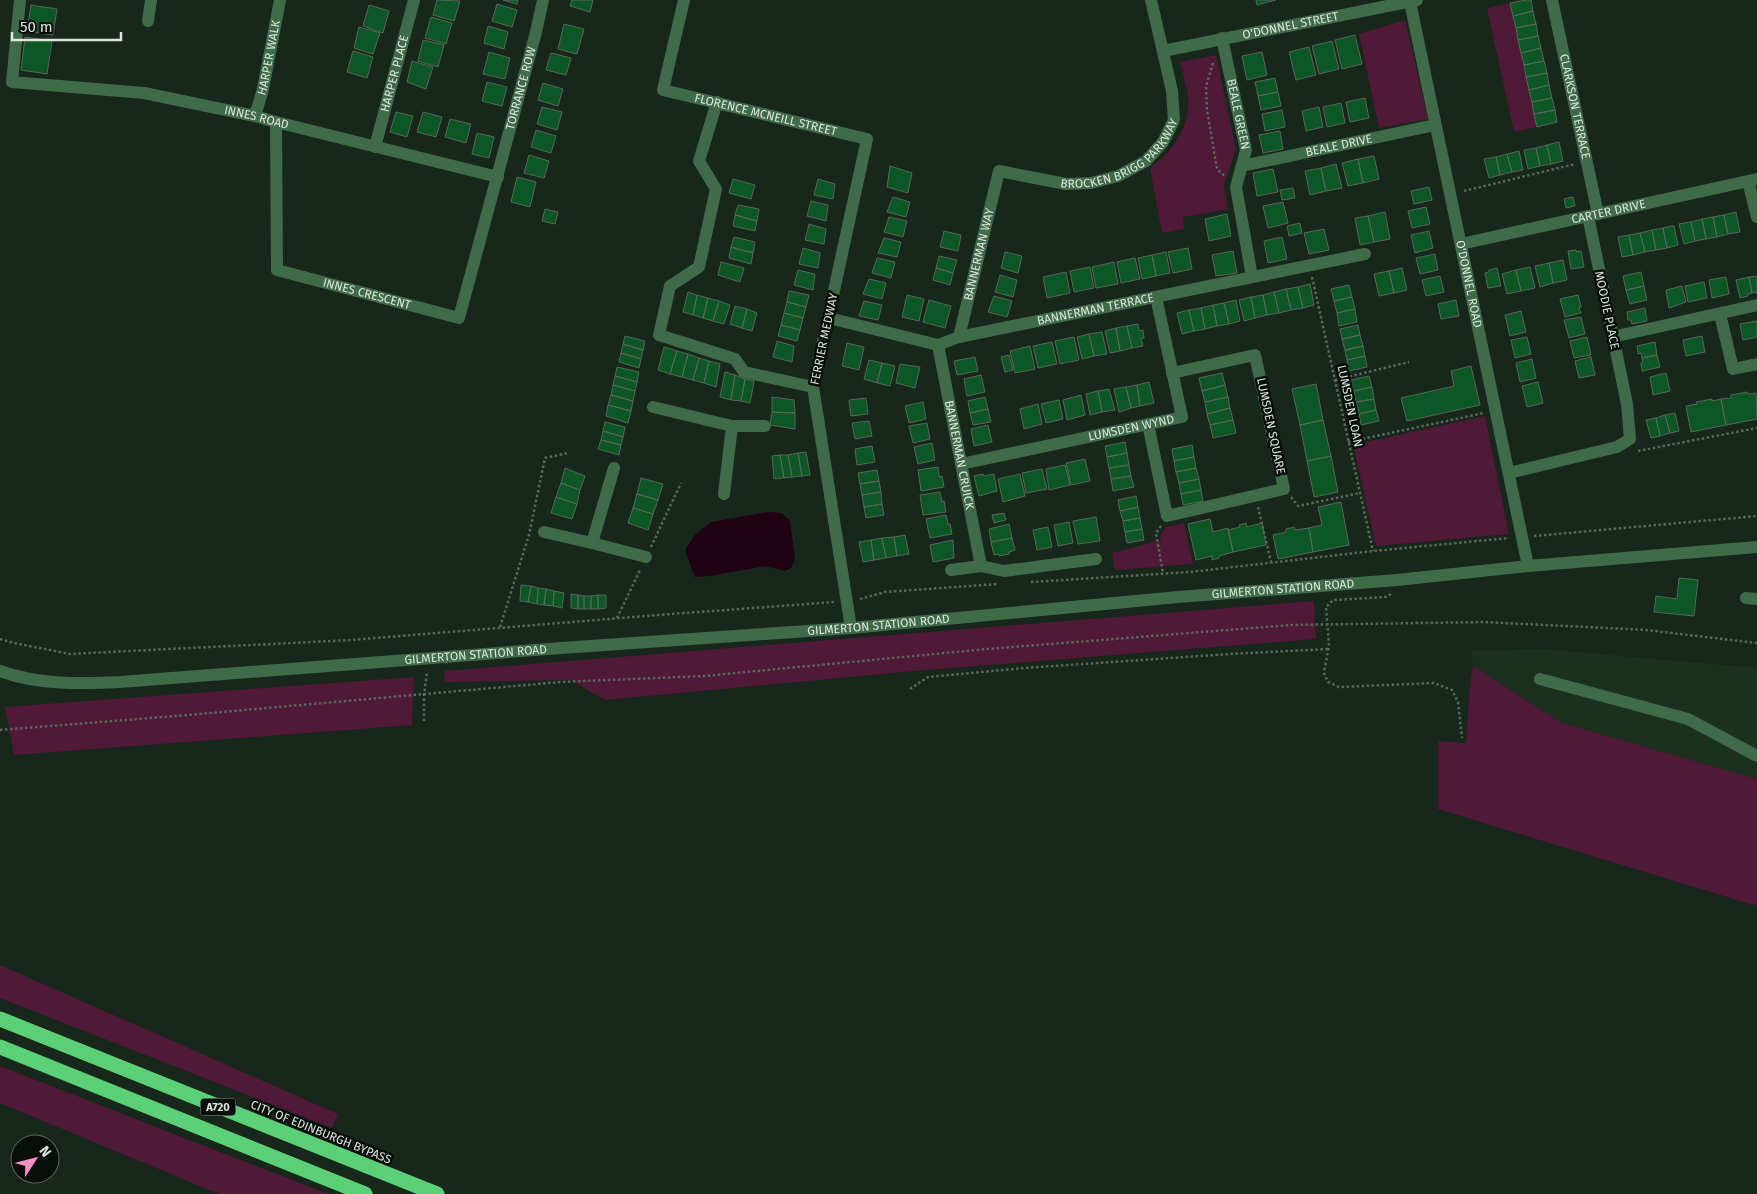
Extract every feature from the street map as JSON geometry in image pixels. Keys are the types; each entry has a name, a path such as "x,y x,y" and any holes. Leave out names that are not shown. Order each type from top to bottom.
{"highway":[{"name":"CITY OF EDINBURGH BYPASS","path":"0,1019 437,1194"},
{"name":"A720","path":"0,1047 365,1194"}],"street":[{"name":"INNES ROAD","path":"20,0 12,82 144,93 255,116 498,177"},
{"path":"148,20 151,0"},
{"name":"HARPER WALK","path":"255,116 263,89 280,0"},
{"name":"HARPER PLACE","path":"374,147 414,0"},
{"name":"TORRANCE ROW","path":"498,177 543,0"},
{"name":"FLORENCE MCNEILL STREET","path":"684,0 663,90 867,140"},
{"name":"BROCKEN BRIGG PARKWAY","path":"999,171 1066,184 1091,184 1118,176 1146,161 1162,142 1174,120 1172,91 1151,0"},
{"name":"CLARKSON TERRACE","path":"1552,0 1587,161 1593,215"},
{"name":"O'DONNEL STREET","path":"1163,51 1413,1"},
{"name":"O'DONNEL ROAD","path":"1413,1 1435,125 1528,566"},
{"name":"BEALE GREEN","path":"1222,38 1246,150 1236,187 1252,277"},
{"path":"717,102 699,161 716,189 699,267 670,286 659,335 735,359 744,372 812,387"},
{"name":"INNES CRESCENT","path":"276,122 277,270 459,318 498,177"},
{"name":"BEALE DRIVE","path":"1242,166 1435,125"},
{"name":"FERRIER MEDWAY","path":"851,628 812,387 829,318 867,140"},
{"name":"BANNERMAN WAY","path":"959,338 999,171"},
{"path":"1753,180 1757,217"},
{"name":"CARTER DRIVE","path":"1461,244 1753,180"},
{"name":"MOODIE PLACE","path":"1593,215 1612,337 1627,404 1630,439 1617,447"},
{"name":"BANNERMAN TERRACE","path":"938,345 959,338 1365,254"},
{"name":"LUMSDEN WYND","path":"961,464 1182,417 1156,297"},
{"path":"1612,337 1757,306"},
{"path":"1720,314 1733,369 1757,364"},
{"path":"829,318 938,345"},
{"name":"BANNERMAN CRUICK","path":"938,345 981,566"},
{"name":"LUMSDEN SQUARE","path":"1167,516 1284,489 1255,355 1172,373"},
{"path":"653,407 732,426 766,426"},
{"path":"1148,424 1167,516"},
{"path":"724,494 732,426"},
{"path":"1508,473 1617,447"},
{"path":"592,543 614,468"},
{"path":"544,532 646,558"},
{"name":"GILMERTON STATION ROAD","path":"0,672 34,679 84,684 851,628 1178,597 1757,547"},
{"path":"951,570 981,566 1004,571 1096,559"},
{"path":"1540,679 1688,719 1757,756"}],"path":[{"path":"1213,62 1206,86 1205,98 1217,169 1236,187"},
{"path":"1450,194 1587,161"},
{"name":"LUMSDEN LOAN","path":"1310,266 1373,551"},
{"path":"1335,380 1409,362"},
{"path":"1348,442 1496,411"},
{"path":"1617,447 1631,452 1757,428"},
{"path":"500,627 529,535 545,458 568,452"},
{"path":"1284,489 1298,506 1360,493"},
{"path":"1256,496 1271,562"},
{"path":"1163,574 1156,533 1167,516"},
{"path":"1026,583 1163,574 1373,551 1757,516"},
{"path":"0,639 70,654 351,640 500,627 846,602 885,592 1006,584"},
{"path":"1326,607 1328,647 1324,673 1328,682 1339,687 1434,683 1452,690 1458,702 1462,738"},
{"path":"0,730 560,682 704,676 987,649 1291,625 1485,622 1646,630 1757,643"},
{"path":"910,689 928,677 957,674 1328,647"},
{"path":"424,721 424,694 428,658"}],"shaded area":[{"path":"1510,3 1537,127 1514,132 1487,8"},
{"path":"1405,20 1428,119 1379,128 1359,34"},
{"path":"1216,55 1236,149 1224,185 1228,209 1183,217 1184,229 1162,233 1150,168 1173,146 1187,118 1188,96 1180,62"},
{"path":"1485,416 1509,534 1376,546 1353,445"},
{"path":"769,512 782,513 790,521 795,559 791,568 785,571 766,566 695,577 685,550 694,536 711,522"},
{"path":"1184,523 1193,564 1115,570 1112,553 1161,540 1160,536 1166,527"},
{"path":"1314,601 1316,639 913,671 605,700 570,680 444,682 445,671"},
{"path":"1542,649 1757,668 1757,779 1562,723 1473,666 1471,651"},
{"path":"1473,666 1562,723 1757,779 1757,906 1438,809 1438,741 1466,743 1470,682"},
{"path":"414,677 412,725 14,755 5,707"},
{"path":"0,965 338,1114 332,1128 0,998"},
{"path":"0,1066 328,1194 219,1194 0,1103"}],"building":[{"path":"437,0 460,1 454,21 433,15"},
{"path":"503,0 518,0 517,4"},
{"path":"572,0 593,0 590,12 570,6"},
{"path":"1256,0 1276,0 1257,5"},
{"path":"1531,0 1533,11 1513,16 1510,3"},
{"path":"497,4 517,10 512,27 492,21"},
{"path":"31,5 57,9 53,35 27,31"},
{"path":"369,5 389,11 383,33 363,26"},
{"path":"1533,11 1536,24 1516,28 1513,16"},
{"path":"431,17 452,23 446,44 425,38"},
{"path":"564,24 584,29 577,54 558,49"},
{"path":"1536,24 1538,36 1518,40 1516,28"},
{"path":"488,26 508,32 504,49 484,43"},
{"path":"359,27 380,33 373,54 354,48"},
{"path":"1355,35 1362,64 1342,69 1335,40"},
{"path":"1538,36 1541,48 1521,53 1518,40"},
{"path":"25,37 52,41 47,74 21,70"},
{"path":"423,40 444,45 438,67 418,61"},
{"path":"1332,41 1339,69 1319,74 1312,46"},
{"path":"1309,47 1316,75 1296,80 1289,52"},
{"path":"1541,48 1544,61 1524,65 1521,53"},
{"path":"353,51 373,57 367,78 347,72"},
{"path":"489,52 510,58 505,79 483,74"},
{"path":"1262,52 1267,75 1247,80 1242,56"},
{"path":"551,53 571,58 566,75 546,70"},
{"path":"412,61 433,67 426,89 407,82"},
{"path":"1544,61 1547,73 1526,77 1524,65"},
{"path":"1547,73 1549,85 1529,90 1526,77"},
{"path":"1275,78 1278,92 1258,96 1255,82"},
{"path":"487,82 507,87 502,106 482,101"},
{"path":"543,83 563,89 558,106 538,100"},
{"path":"1549,85 1552,98 1532,102 1529,90"},
{"path":"1278,92 1281,106 1261,110 1258,96"},
{"path":"1365,98 1369,118 1350,122 1346,102"},
{"path":"1552,98 1555,110 1534,114 1532,102"},
{"path":"1341,103 1345,123 1327,127 1323,107"},
{"path":"542,107 562,112 557,130 537,124"},
{"path":"1319,107 1323,127 1306,131 1302,111"},
{"path":"1282,110 1285,127 1265,131 1262,114"},
{"path":"1555,110 1557,122 1537,127 1534,114"},
{"path":"396,112 413,116 407,137 390,132"},
{"path":"423,112 442,117 436,137 417,132"},
{"path":"450,119 471,124 466,143 445,137"},
{"path":"536,130 556,136 551,153 531,147"},
{"path":"1280,131 1283,149 1263,153 1259,135"},
{"path":"477,133 494,137 489,158 472,154"},
{"path":"1559,142 1563,161 1551,164 1547,145"},
{"path":"1547,145 1551,164 1540,166 1536,148"},
{"path":"1536,148 1540,166 1528,169 1524,150"},
{"path":"1519,151 1523,170 1512,172 1507,154"},
{"path":"1507,154 1512,172 1500,175 1496,157"},
{"path":"529,155 549,161 544,178 524,173"},
{"path":"1374,156 1379,179 1363,183 1358,159"},
{"path":"1496,157 1500,175 1489,178 1484,159"},
{"path":"1358,159 1363,183 1348,186 1342,163"},
{"path":"1336,164 1342,188 1326,191 1321,168"},
{"path":"890,166 912,173 908,193 887,187"},
{"path":"1321,168 1326,191 1310,195 1305,171"},
{"path":"1273,169 1278,192 1257,196 1253,173"},
{"path":"517,177 536,182 530,207 511,202"},
{"path":"733,179 755,185 751,199 729,193"},
{"path":"818,179 835,184 833,199 814,195"},
{"path":"1429,187 1432,200 1414,204 1411,191"},
{"path":"1293,188 1295,198 1282,200 1280,190"},
{"path":"893,197 910,202 906,217 887,212"},
{"path":"1573,197 1575,206 1566,208 1564,199"},
{"path":"811,201 828,205 826,221 807,216"},
{"path":"1283,202 1288,223 1268,228 1263,206"},
{"path":"738,205 759,209 757,221 735,215"},
{"path":"1426,207 1430,224 1412,228 1408,211"},
{"path":"545,209 558,212 555,224 542,221"},
{"path":"1385,212 1390,239 1374,242 1368,216"},
{"path":"1736,212 1740,232 1728,234 1724,215"},
{"path":"1227,214 1231,236 1209,241 1205,219"},
{"path":"735,215 757,221 755,231 733,226"},
{"path":"1724,215 1728,234 1717,237 1713,217"},
{"path":"1368,216 1374,242 1360,245 1355,218"},
{"path":"889,217 907,221 903,237 884,232"},
{"path":"1713,217 1717,237 1706,239 1702,219"},
{"path":"1702,219 1706,239 1695,241 1691,222"},
{"path":"1691,222 1695,241 1684,244 1679,224"},
{"path":"1300,223 1302,233 1289,236 1287,226"},
{"path":"809,224 826,229 824,244 805,240"},
{"path":"1674,226 1678,245 1667,248 1663,228"},
{"path":"1663,228 1667,248 1656,250 1652,230"},
{"path":"1324,229 1329,250 1309,254 1304,233"},
{"path":"1652,230 1656,250 1645,252 1640,233"},
{"path":"944,231 961,235 958,251 940,247"},
{"path":"1429,231 1433,248 1415,253 1411,235"},
{"path":"1640,233 1645,252 1633,255 1629,235"},
{"path":"1629,235 1633,255 1622,257 1618,237"},
{"path":"734,237 755,242 753,253 731,247"},
{"path":"1282,237 1287,259 1268,263 1264,241"},
{"path":"884,238 901,242 897,257 878,253"},
{"path":"731,247 753,253 751,264 729,258"},
{"path":"803,248 820,253 818,268 799,264"},
{"path":"1188,248 1192,269 1173,273 1168,252"},
{"path":"1576,250 1577,252 1581,251 1584,267 1571,269 1568,251"},
{"path":"1233,251 1237,273 1216,276 1212,255"},
{"path":"1005,252 1022,256 1018,273 1001,268"},
{"path":"1166,252 1170,273 1156,276 1152,255"},
{"path":"1435,254 1438,270 1420,274 1416,258"},
{"path":"1152,255 1156,276 1142,279 1138,258"},
{"path":"939,256 957,260 953,273 936,268"},
{"path":"877,258 895,262 891,278 872,273"},
{"path":"1135,258 1140,279 1121,283 1117,262"},
{"path":"1563,260 1567,280 1553,283 1549,263"},
{"path":"721,262 744,268 740,282 718,275"},
{"path":"1114,262 1118,284 1096,288 1092,267"},
{"path":"1549,263 1553,283 1540,287 1535,266"},
{"path":"1090,267 1094,288 1074,292 1070,271"},
{"path":"1530,267 1535,288 1521,291 1516,270"},
{"path":"936,268 953,273 950,285 933,280"},
{"path":"1402,268 1407,290 1394,293 1389,271"},
{"path":"1497,268 1501,286 1488,288 1485,273"},
{"path":"798,270 815,274 813,290 794,285"},
{"path":"1516,270 1521,291 1507,294 1502,274"},
{"path":"1389,271 1394,293 1379,296 1374,274"},
{"path":"1066,272 1070,293 1047,298 1043,277"},
{"path":"1641,272 1644,286 1626,290 1623,276"},
{"path":"1000,275 1017,280 1013,297 995,292"},
{"path":"1440,276 1444,292 1426,296 1422,280"},
{"path":"1757,276 1757,294 1756,292 1752,293 1749,277"},
{"path":"1726,277 1729,294 1712,298 1709,280"},
{"path":"1749,277 1752,293 1740,298 1736,280"},
{"path":"869,279 886,283 882,299 863,294"},
{"path":"1704,282 1707,298 1688,302 1685,286"},
{"path":"1310,284 1314,305 1303,308 1298,287"},
{"path":"1349,285 1352,297 1334,301 1331,289"},
{"path":"1644,286 1647,300 1630,304 1626,290"},
{"path":"1682,286 1686,302 1669,308 1666,290"},
{"path":"1298,287 1303,308 1291,310 1286,289"},
{"path":"1286,289 1291,310 1279,313 1274,292"},
{"path":"789,291 809,295 806,307 787,302"},
{"path":"688,292 697,295 693,315 683,312"},
{"path":"1274,292 1279,313 1267,315 1263,295"},
{"path":"697,295 708,298 703,318 693,315"},
{"path":"907,295 924,299 919,321 902,317"},
{"path":"1263,295 1267,315 1255,318 1251,297"},
{"path":"1578,295 1581,313 1565,317 1560,299"},
{"path":"994,296 1012,301 1007,317 988,312"},
{"path":"1251,297 1255,318 1244,321 1239,300"},
{"path":"1352,297 1355,309 1337,313 1334,301"},
{"path":"708,298 719,301 713,321 703,318"},
{"path":"929,300 951,306 945,328 923,322"},
{"path":"1236,300 1240,321 1229,324 1224,303"},
{"path":"1456,300 1459,316 1441,319 1438,304"},
{"path":"719,301 730,305 724,324 713,321"},
{"path":"864,301 882,305 878,320 859,316"},
{"path":"787,302 806,307 803,318 784,313"},
{"path":"1224,303 1229,324 1217,326 1213,305"},
{"path":"1213,305 1217,326 1205,329 1201,308"},
{"path":"735,306 747,309 742,328 730,324"},
{"path":"1201,308 1205,329 1194,331 1189,310"},
{"path":"1645,308 1647,321 1632,324 1631,320 1628,320 1627,312"},
{"path":"747,309 757,313 752,331 742,328"},
{"path":"1355,309 1357,322 1339,326 1337,313"},
{"path":"1189,310 1194,331 1182,334 1177,313"},
{"path":"1521,311 1526,332 1510,336 1505,315"},
{"path":"784,313 803,318 800,330 781,325"},
{"path":"1581,317 1585,334 1569,338 1564,320"},
{"path":"1757,321 1757,337 1743,340 1740,324"},
{"path":"1138,324 1139,331 1143,330 1144,338 1141,339 1143,346 1132,348 1127,326"},
{"path":"781,325 800,330 797,341 778,336"},
{"path":"1358,325 1360,335 1342,339 1340,329"},
{"path":"1127,326 1132,348 1120,351 1116,328"},
{"path":"1116,328 1120,351 1110,353 1105,331"},
{"path":"1102,332 1107,354 1094,356 1089,334"},
{"path":"1089,334 1094,356 1082,359 1077,337"},
{"path":"1360,335 1363,346 1345,350 1342,339"},
{"path":"625,336 645,341 643,350 623,344"},
{"path":"1702,336 1705,352 1686,356 1683,340"},
{"path":"1074,337 1079,360 1060,364 1055,341"},
{"path":"1527,337 1531,354 1515,358 1511,340"},
{"path":"1587,337 1591,355 1574,358 1570,341"},
{"path":"777,341 794,346 792,362 773,357"},
{"path":"1052,342 1057,364 1038,368 1033,346"},
{"path":"1655,342 1657,355 1642,358 1641,353 1638,354 1637,346"},
{"path":"847,343 864,347 859,370 842,366"},
{"path":"623,344 643,350 641,359 621,353"},
{"path":"1030,346 1035,369 1015,373 1010,351"},
{"path":"1363,346 1365,356 1347,360 1345,350"},
{"path":"664,347 677,351 670,374 658,370"},
{"path":"677,351 688,354 682,377 670,374"},
{"path":"621,353 641,359 639,368 619,362"},
{"path":"688,354 699,358 693,380 682,377"},
{"path":"1009,355 1013,370 1005,372 1001,357"},
{"path":"1657,355 1660,367 1642,371 1642,358"},
{"path":"1365,356 1367,367 1349,371 1347,360"},
{"path":"975,357 978,371 957,375 954,361"},
{"path":"1591,357 1595,375 1579,378 1575,361"},
{"path":"699,358 709,361 704,383 693,380"},
{"path":"1532,359 1536,378 1520,382 1516,363"},
{"path":"869,360 882,363 877,383 864,379"},
{"path":"709,361 720,364 716,387 704,383"},
{"path":"882,363 895,366 890,386 877,383"},
{"path":"900,364 920,367 915,388 896,383"},
{"path":"1471,366 1480,405 1407,421 1401,398 1454,386 1451,371"},
{"path":"617,367 639,372 637,382 615,376"},
{"path":"725,372 735,375 731,400 720,397"},
{"path":"1222,373 1225,385 1202,391 1199,378"},
{"path":"1666,373 1670,391 1653,395 1650,377"},
{"path":"735,375 745,379 741,401 731,400"},
{"path":"981,375 985,392 967,396 964,379"},
{"path":"615,376 637,382 635,391 613,385"},
{"path":"1369,376 1372,387 1354,391 1351,380"},
{"path":"745,379 754,381 750,403 741,401"},
{"path":"1149,382 1154,403 1140,406 1137,385"},
{"path":"1538,382 1543,403 1527,407 1522,386"},
{"path":"1316,384 1323,420 1300,425 1292,389"},
{"path":"613,385 635,391 633,401 611,395"},
{"path":"1137,385 1140,406 1131,408 1126,387"},
{"path":"1225,385 1228,397 1205,402 1202,391"},
{"path":"1126,387 1131,408 1119,412 1114,389"},
{"path":"1372,387 1374,399 1356,402 1354,391"},
{"path":"1109,389 1115,410 1102,412 1098,391"},
{"path":"1098,391 1102,412 1090,415 1086,394"},
{"path":"1747,392 1748,394 1756,393 1757,419 1726,425 1721,399 1731,398 1731,395"},
{"path":"611,395 633,401 631,411 608,405"},
{"path":"1081,395 1085,415 1067,420 1063,400"},
{"path":"772,397 794,400 795,413 772,412"},
{"path":"985,397 988,409 970,413 968,401"},
{"path":"1228,397 1230,408 1207,414 1205,402"},
{"path":"866,398 868,414 851,416 849,400"},
{"path":"1374,399 1376,410 1359,414 1356,402"},
{"path":"1712,399 1712,401 1721,399 1726,425 1691,432 1686,406"},
{"path":"1059,400 1063,419 1046,423 1041,404"},
{"path":"923,402 926,419 909,423 905,406"},
{"path":"1038,404 1042,424 1024,429 1020,409"},
{"path":"608,405 631,411 628,423 606,416"},
{"path":"1230,408 1233,420 1210,425 1207,414"},
{"path":"988,409 991,422 973,425 970,413"},
{"path":"1376,410 1379,421 1361,425 1359,414"},
{"path":"772,412 795,413 795,429 770,425"},
{"path":"1675,413 1679,431 1670,433 1665,415"},
{"path":"1665,415 1670,433 1660,436 1656,418"},
{"path":"1656,418 1660,436 1651,438 1646,420"},
{"path":"1233,420 1236,433 1213,438 1210,425"},
{"path":"1323,420 1331,456 1307,461 1300,425"},
{"path":"869,421 872,436 855,439 852,423"},
{"path":"605,422 625,427 623,437 603,431"},
{"path":"927,423 930,439 913,443 909,426"},
{"path":"988,425 992,442 974,446 971,429"},
{"path":"603,431 623,437 621,445 601,440"},
{"path":"601,440 621,445 619,455 598,449"},
{"path":"1125,442 1127,453 1107,457 1105,446"},
{"path":"932,443 935,460 918,464 914,447"},
{"path":"1192,445 1194,457 1174,461 1172,449"},
{"path":"872,446 875,462 857,465 855,449"},
{"path":"806,452 810,475 802,476 798,453"},
{"path":"798,453 802,476 792,477 788,455"},
{"path":"1127,453 1129,465 1109,468 1107,457"},
{"path":"780,455 788,455 792,477 784,478"},
{"path":"780,455 784,478 774,479 772,456"},
{"path":"1331,456 1338,492 1314,497 1307,461"},
{"path":"1194,457 1196,468 1176,472 1174,461"},
{"path":"1085,459 1090,481 1071,485 1066,463"},
{"path":"1065,465 1070,485 1049,490 1046,469"},
{"path":"1129,465 1131,476 1111,479 1109,468"},
{"path":"938,467 939,477 942,476 944,487 921,491 918,470"},
{"path":"565,468 585,476 580,490 561,483"},
{"path":"1196,468 1199,479 1179,483 1176,472"},
{"path":"1042,469 1047,489 1026,493 1022,473"},
{"path":"877,470 879,481 860,484 858,473"},
{"path":"983,474 984,476 994,474 997,491 979,496 974,476"},
{"path":"1020,474 1025,496 1003,502 998,479"},
{"path":"1131,476 1134,487 1113,491 1111,479"},
{"path":"641,478 663,484 658,500 637,494"},
{"path":"1199,479 1201,490 1181,494 1179,483"},
{"path":"879,481 881,492 862,495 860,484"},
{"path":"561,483 580,490 577,504 556,497"},
{"path":"1201,490 1203,501 1183,505 1181,494"},
{"path":"881,492 882,504 864,507 862,495"},
{"path":"940,492 946,512 923,515 920,495"},
{"path":"637,494 658,500 653,514 633,508"},
{"path":"1136,496 1138,507 1120,511 1118,500"},
{"path":"556,497 577,504 572,519 551,513"},
{"path":"1341,502 1349,545 1313,552 1309,528 1322,525 1318,507"},
{"path":"882,504 884,515 866,518 864,507"},
{"path":"1138,507 1140,518 1123,521 1120,511"},
{"path":"633,508 653,514 648,530 628,523"},
{"path":"1004,513 1006,520 994,523 992,515"},
{"path":"946,515 952,534 930,538 926,519"},
{"path":"1096,517 1100,541 1078,544 1073,521"},
{"path":"1140,518 1142,529 1125,532 1123,521"},
{"path":"1210,519 1213,532 1228,528 1233,552 1212,560 1212,556 1196,560 1188,524"},
{"path":"1069,522 1073,543 1058,546 1054,525"},
{"path":"1246,523 1247,527 1262,523 1266,545 1233,552 1228,530 1240,527 1239,525"},
{"path":"1009,524 1012,538 991,542 989,529"},
{"path":"1048,527 1052,547 1037,550 1033,530"},
{"path":"1294,527 1295,530 1309,528 1313,552 1278,559 1273,535 1286,532 1286,529"},
{"path":"1142,529 1144,540 1127,543 1125,532"},
{"path":"905,535 909,554 897,556 894,537"},
{"path":"894,537 897,556 886,558 882,538"},
{"path":"882,538 886,558 874,560 871,540"},
{"path":"1012,538 1015,550 1009,552 1009,554 994,555 991,542"},
{"path":"871,540 874,560 863,562 859,542"},
{"path":"953,540 954,558 933,562 930,545"},
{"path":"1679,578 1698,580 1694,616 1654,612 1656,596 1677,599"},
{"path":"521,585 531,586 528,602 520,601"},
{"path":"531,586 538,588 537,604 528,602"},
{"path":"538,588 546,589 544,605 537,604"},
{"path":"546,589 554,591 553,606 544,605"},
{"path":"554,591 564,593 562,608 553,606"},
{"path":"571,594 578,595 578,609 571,608"},
{"path":"578,595 584,596 584,609 578,609"},
{"path":"598,595 606,595 606,608 598,609"},
{"path":"598,595 598,609 591,609 591,596"},
{"path":"584,596 591,596 591,609 584,609"}]}
